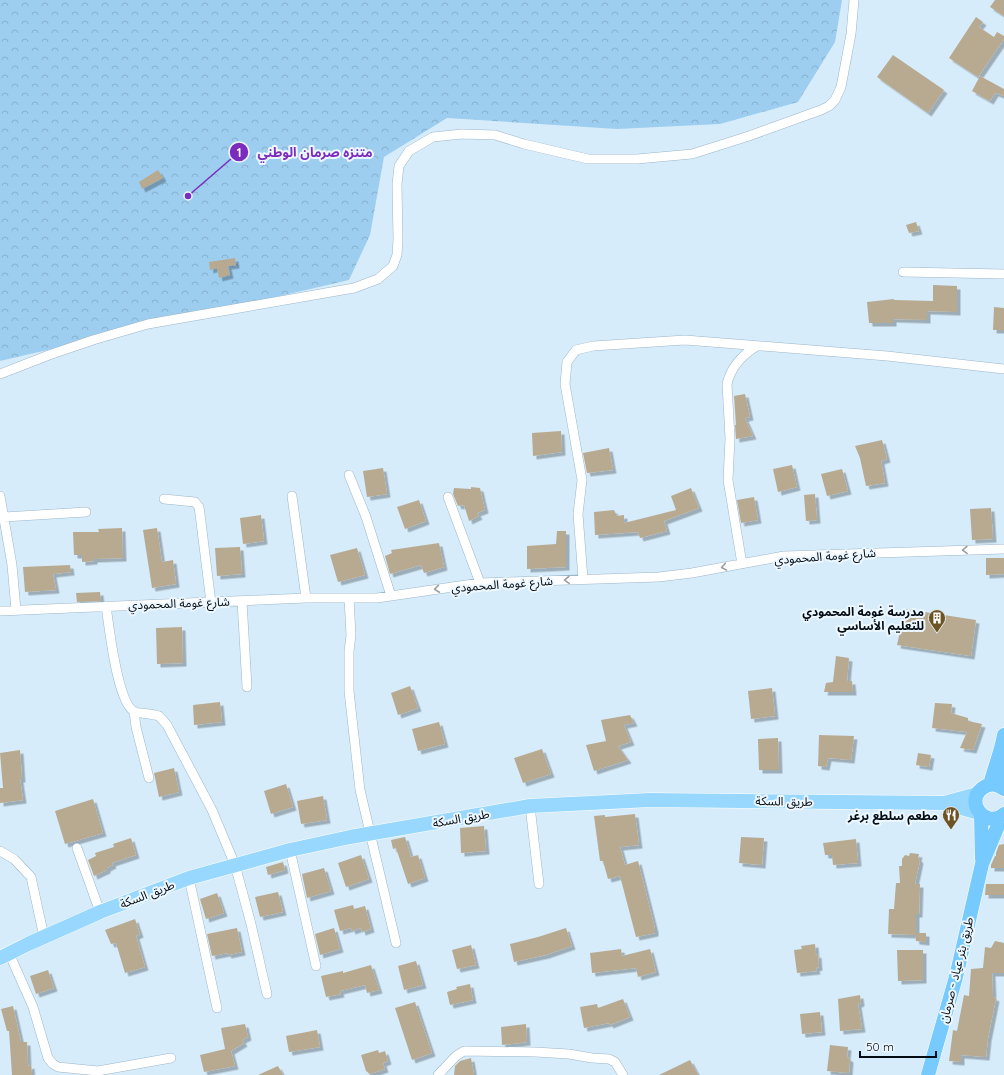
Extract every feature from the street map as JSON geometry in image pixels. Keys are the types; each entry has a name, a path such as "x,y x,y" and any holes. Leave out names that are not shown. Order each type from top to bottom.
{"highway":[{"path":"982,864 980,814 975,802 980,789 990,785 997,785 1004,788 1002,750 1004,735"},
{"path":"990,785 993,772 1002,750"},
{"path":"980,814 990,819 996,819 1003,815"},
{"path":"982,864 1003,815"},
{"name":"طريق بئر عياد - صرمان","path":"928,1075 956,976 982,864"}],"main road":[{"name":"طريق السكة","path":"4,956 100,912 189,878 290,850 369,833 530,806 650,800 944,803 977,794"},
{"name":"طريق السكة","path":"944,803 980,814"}],"street":[{"path":"0,374 48,355 148,324 354,288 378,279 393,266 397,255 397,184 399,166 409,150 433,138 462,134 495,135 524,144 588,159 637,159 692,154 749,136 821,110 829,106 835,100 841,87 851,34 854,0"},
{"path":"903,272 1004,274"},
{"path":"583,579 578,509 582,480 565,384 567,362 573,352 579,348 685,340 886,356 1004,368"},
{"path":"742,564 728,480 730,438 727,384 729,376 738,361 757,346"},
{"path":"349,475 366,517 391,596"},
{"path":"0,496 12,565 16,610"},
{"path":"292,496 306,598"},
{"path":"448,497 480,583"},
{"path":"164,499 195,502 199,507 211,603"},
{"path":"4,517 86,512"},
{"name":"شارع غومة المحمودي","path":"0,611 306,598 377,598 480,583 659,577 692,573 784,556 1004,549"},
{"path":"349,598 351,635 349,652 349,691 360,790 396,943"},
{"path":"242,601 247,687"},
{"path":"106,606 116,671 127,704 134,712 136,728 149,778"},
{"path":"134,712 159,716 167,725 212,810 235,865 251,924 266,994"},
{"path":"530,806 539,884"},
{"path":"77,848 100,912"},
{"path":"290,850 316,966"},
{"path":"0,851 14,859 31,877 44,937"},
{"path":"189,878 217,1008"},
{"path":"4,956 31,1002 48,1058 53,1064 58,1067 98,1071 171,1058"},
{"path":"438,1075 461,1052 472,1051 569,1054 592,1058 613,1059 624,1075"}],"green space":[{"path":"0,0 842,0 835,42 798,102 720,124 617,129 447,118 384,157 370,235 349,280 0,361"}],"building":[{"path":"995,0 1004,0 1004,16 990,7"},
{"path":"976,17 983,22 979,27 994,37 997,32 1004,36 1004,39 978,77 949,58"},
{"path":"893,55 944,90 928,113 877,77"},
{"path":"980,76 1004,89 1004,96 995,93 990,101 972,91"},
{"path":"158,170 163,178 142,189 139,182"},
{"path":"916,222 919,231 909,233 906,225"},
{"path":"235,258 236,265 228,266 230,275 219,278 217,268 210,270 209,262"},
{"path":"933,285 957,286 957,312 927,311 927,320 893,319 893,323 869,323 867,302 894,299 933,301"},
{"path":"994,307 1004,308 1004,330 993,330"},
{"path":"745,394 750,417 745,418 753,436 736,439 734,396"},
{"path":"561,431 562,452 533,456 532,433"},
{"path":"882,440 887,459 881,461 885,483 866,486 860,458 855,446"},
{"path":"609,448 613,470 587,473 583,453"},
{"path":"792,465 797,487 778,492 773,469"},
{"path":"383,468 387,494 367,497 363,471"},
{"path":"842,469 848,491 827,496 821,474"},
{"path":"471,487 480,488 485,510 477,513 479,516 469,521 464,505 458,506 453,494 454,488 471,489"},
{"path":"691,488 699,508 664,521 667,531 640,538 638,532 595,535 594,512 614,510 617,516 624,515 624,523 676,510 671,496"},
{"path":"815,494 817,520 806,521 804,495"},
{"path":"754,497 758,520 741,523 737,500"},
{"path":"419,500 426,521 405,529 397,507"},
{"path":"991,508 993,539 972,540 970,509"},
{"path":"261,515 264,541 243,544 240,518"},
{"path":"122,528 123,558 94,559 94,561 82,562 82,555 74,555 73,532 99,532 98,529"},
{"path":"157,528 162,562 173,560 176,584 152,588 143,530"},
{"path":"557,531 566,531 566,567 527,569 527,546 556,544"},
{"path":"439,543 444,567 424,573 421,565 390,574 385,556 392,553 391,550"},
{"path":"240,547 242,574 217,576 215,548"},
{"path":"357,548 365,575 338,582 330,555"},
{"path":"986,558 1004,558 1004,574 986,575"},
{"path":"70,565 71,572 53,574 56,590 25,592 23,567"},
{"path":"100,592 101,601 77,602 76,593"},
{"name":"مدرسة غومة المحمودي للتعليم الأساسي","path":"905,609 976,620 971,656 897,645"},
{"path":"182,627 183,663 157,664 156,628"},
{"path":"836,656 849,658 847,681 852,681 853,692 824,692 826,683 833,682"},
{"path":"410,686 418,708 398,715 391,693"},
{"path":"772,688 775,716 751,719 748,691"},
{"path":"220,702 222,722 194,725 193,705"},
{"path":"935,703 952,704 951,713 968,718 968,721 982,724 973,750 960,748 967,732 932,728"},
{"path":"630,715 634,723 624,725 631,742 618,746 628,760 594,771 586,745 606,741 601,720"},
{"path":"439,722 445,744 418,751 412,729"},
{"path":"819,735 854,736 851,760 828,758 826,767 818,766"},
{"path":"778,738 779,770 759,770 758,739"},
{"path":"542,749 551,774 523,783 514,758"},
{"path":"20,750 22,779 20,779 23,800 0,803 0,788 3,788 0,753"},
{"path":"918,753 931,755 929,767 916,765"},
{"path":"174,768 179,792 159,797 154,773"},
{"path":"286,784 293,807 271,814 264,791"},
{"path":"323,796 327,820 301,824 297,801"},
{"path":"93,799 103,833 65,844 55,811"},
{"path":"635,814 639,845 620,847 625,865 638,861 655,929 655,933 636,937 620,876 608,879 603,861 600,861 594,816 605,815 605,817"},
{"path":"484,826 486,851 461,853 460,828"},
{"path":"405,837 411,857 418,855 425,878 408,884 396,848 393,849 391,840"},
{"path":"741,837 764,838 762,865 739,863"},
{"path":"131,838 136,855 112,863 113,865 107,868 107,870 94,876 88,860 96,856 95,853 114,847 113,844"},
{"path":"856,839 858,863 833,865 832,855 825,855 823,843"},
{"path":"1004,844 1004,868 991,868 999,845"},
{"path":"910,853 919,854 918,858 920,860 915,884 920,884 919,914 916,914 916,933 926,933 926,942 916,941 915,935 888,934 889,909 894,909 896,883 900,883 899,866 902,866 902,859 905,855 909,856"},
{"path":"361,855 369,879 346,887 338,863"},
{"path":"283,862 285,870 268,875 266,867"},
{"path":"324,868 331,891 307,898 302,874"},
{"path":"986,884 1004,884 1004,895 985,895"},
{"path":"278,892 283,912 260,917 255,897"},
{"path":"217,893 224,913 206,919 200,899"},
{"path":"353,905 354,909 365,906 371,929 362,932 361,928 352,931 351,928 340,931 334,910"},
{"path":"135,919 140,934 136,936 145,967 125,973 116,943 111,944 105,930"},
{"path":"237,928 242,952 212,956 207,934"},
{"path":"334,928 340,949 320,955 315,934"},
{"path":"566,928 572,946 546,955 514,962 510,944"},
{"path":"995,941 1004,943 1004,973 992,973 993,997 996,998 988,1038 986,1057 961,1055 961,1062 949,1061 953,1030 957,1031 964,995 969,996 971,969 983,968 985,947 991,948"},
{"path":"815,944 816,955 818,954 819,967 816,968 817,971 797,973 794,950 802,949 801,946"},
{"path":"471,945 476,965 457,969 452,950"},
{"path":"621,949 622,956 650,949 656,972 638,977 636,968 592,973 590,953"},
{"path":"897,950 923,950 923,980 898,981"},
{"path":"416,961 423,985 404,990 398,966"},
{"path":"371,965 379,990 367,993 365,985 340,991 341,994 326,997 321,976 343,971 343,973"},
{"path":"48,970 54,988 36,994 30,976"},
{"path":"470,984 473,1000 450,1005 447,992 457,989 456,987"},
{"path":"860,995 861,1003 858,1004 862,1029 840,1031 838,999"},
{"path":"623,999 630,1017 610,1025 609,1023 584,1028 580,1007 597,1004 598,1008"},
{"path":"415,1002 432,1053 412,1060 395,1008"},
{"path":"13,1006 21,1042 27,1042 28,1066 31,1065 32,1075 12,1075 9,1031 7,1031 1,1009"},
{"path":"820,1012 822,1032 802,1034 800,1014"},
{"path":"245,1024 248,1037 242,1040 244,1043 231,1051 235,1066 204,1072 200,1055 225,1049 221,1028"},
{"path":"526,1024 527,1042 502,1045 501,1027"},
{"path":"317,1030 320,1047 289,1052 286,1036"},
{"path":"830,1045 848,1047 847,1057 850,1059 849,1073 827,1071"},
{"path":"378,1050 379,1053 385,1051 388,1061 383,1063 385,1069 370,1074 366,1071 361,1055"},
{"path":"471,1058 474,1075 454,1075 455,1066 460,1061"},
{"path":"690,1060 698,1075 659,1075"},
{"path":"278,1066 283,1075 258,1075"}],"place":[{"name":"متنزه صرمان الوطني","path":"188,196"},
{"name":"مدرسة غومة المحمودي للتعليم الأساسي","path":"937,633"},
{"name":"مطعم سلطع برغر","path":"951,830"}]}
